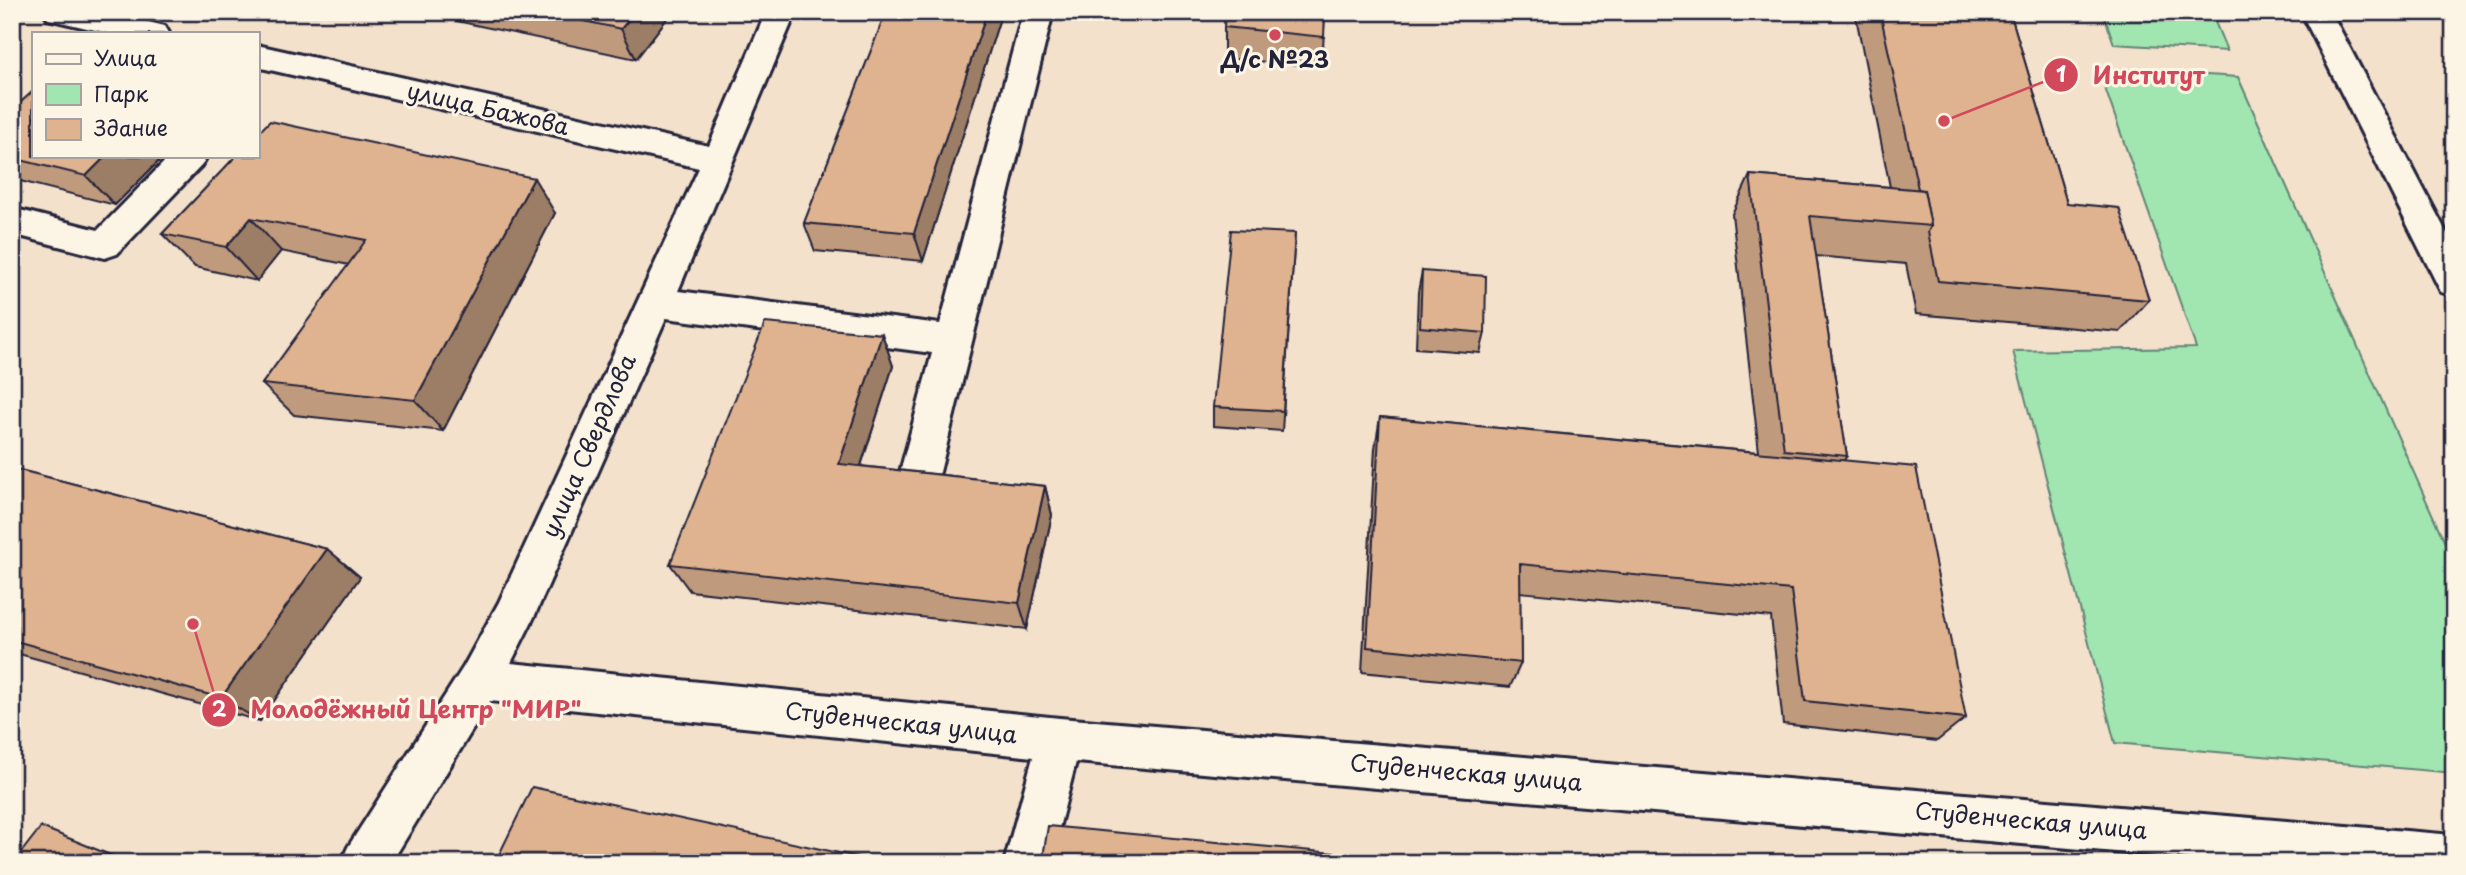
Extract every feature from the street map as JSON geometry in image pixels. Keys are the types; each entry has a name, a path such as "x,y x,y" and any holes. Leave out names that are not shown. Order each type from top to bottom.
{"street":[{"path":"60,12 130,19 152,32"},
{"name":"улица Свердлова","path":"364,863 479,680 514,615 719,160 781,12"},
{"path":"920,472 1038,12"},
{"path":"2316,12 2454,282"},
{"path":"259,81 269,59"},
{"name":"улица Бажова","path":"269,59 719,160"},
{"path":"12,221 105,245 188,158"},
{"path":"654,302 954,341"},
{"name":"Студенческая улица","path":"479,680 1060,739 2340,855 2454,858"},
{"path":"1027,863 1060,739"}],"green space":[{"path":"2103,12 2211,12 2227,51 2114,44"},
{"path":"2098,68 2238,77 2454,563 2454,773 2115,743 2013,351 2196,348"}],"building":[{"path":"541,12 635,12 621,29"},
{"path":"886,12 987,12 914,233 804,223"},
{"path":"1225,12 1325,12 1324,37 1224,27"},
{"path":"1880,12 2010,12 2067,203 2119,208 2149,300 1938,281 1928,232 1931,226 1924,190 1918,189"},
{"path":"32,92 32,158 104,158 86,176 12,158 12,110"},
{"path":"270,121 534,178 415,400 262,384 366,240 251,218 226,247 162,234 234,158 259,158 259,132"},
{"path":"1750,175 1924,190 1931,226 1810,216 1847,456 1784,450"},
{"path":"1231,230 1295,233 1283,411 1213,407"},
{"path":"1422,271 1486,276 1485,333 1420,327"},
{"path":"765,323 882,334 839,464 1045,486 1019,603 670,564"},
{"path":"1380,417 1916,467 1966,718 1805,701 1791,590 1520,564 1521,663 1367,647"},
{"path":"12,468 327,549 221,698 12,640"},
{"path":"532,787 886,863 495,863"},
{"path":"1048,826 1440,863 1042,863"},
{"path":"41,827 130,863 13,863"}],"place":[{"name":"Д/с №23","path":"1275,35"},
{"name":"Институт","path":"1944,121"},
{"name":"Молодёжный Центр \"МИР\"","path":"193,624"}]}
